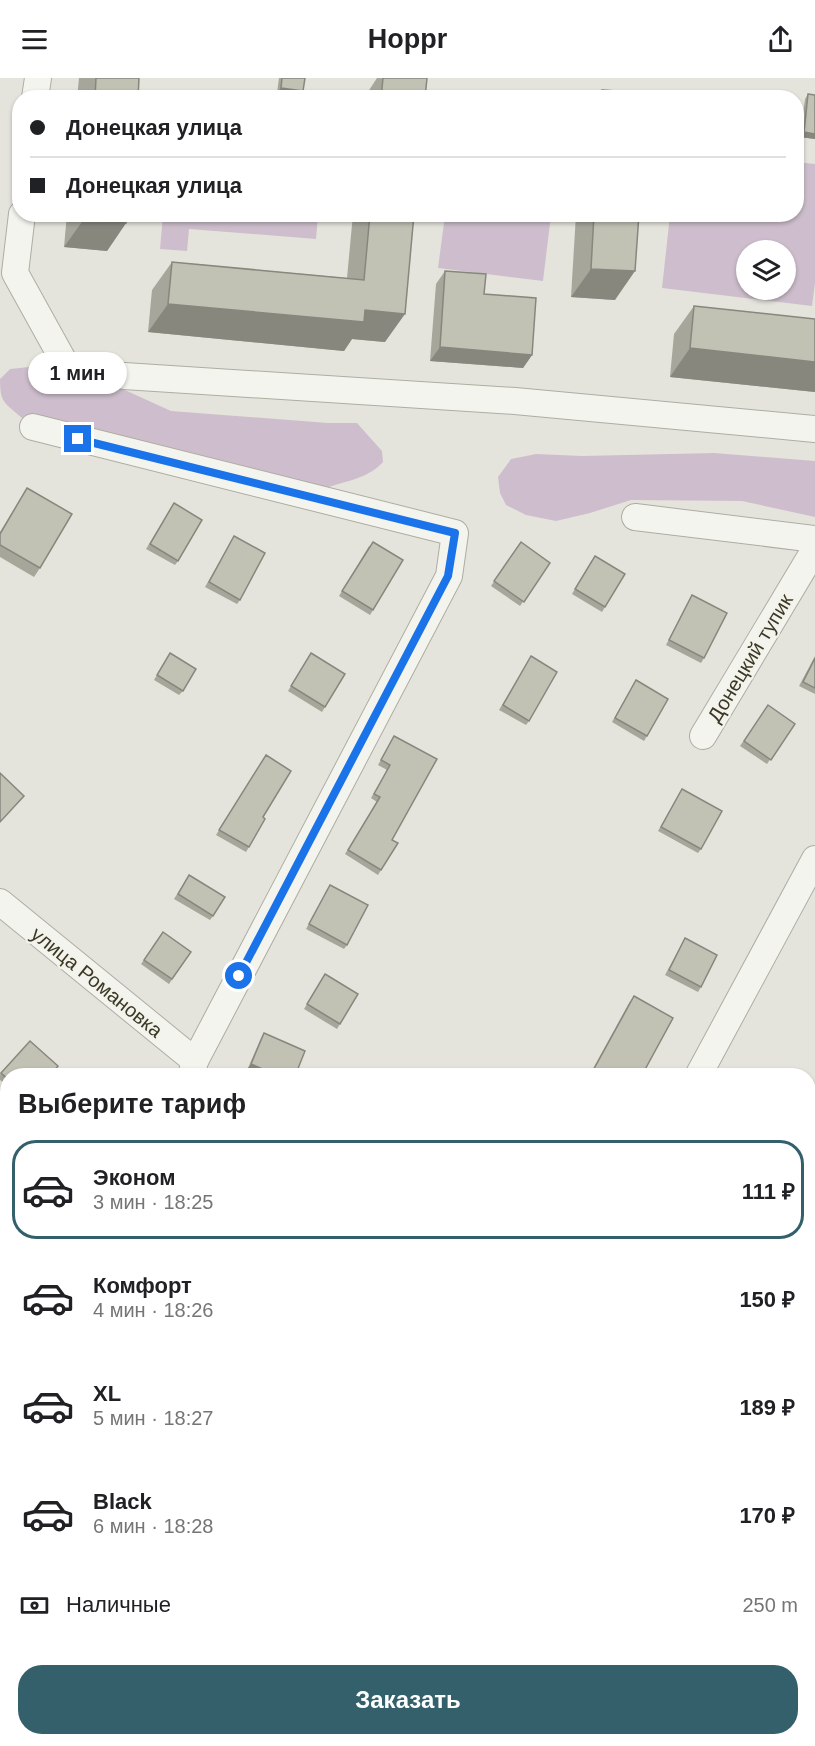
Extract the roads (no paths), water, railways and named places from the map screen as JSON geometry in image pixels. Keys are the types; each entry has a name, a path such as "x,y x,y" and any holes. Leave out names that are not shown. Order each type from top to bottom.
{"street":[{"path":"21,222 15,273 67,367 124,376 516,401 815,429"},
{"path":"33,427 455,533 448,576 193,1068"},
{"path":"635,517 815,539"},
{"name":"Донецкий тупик","path":"703,736 815,549"},
{"path":"703,1068 815,859"},
{"name":"улица Романовка","path":"0,902 193,1068"}]}
